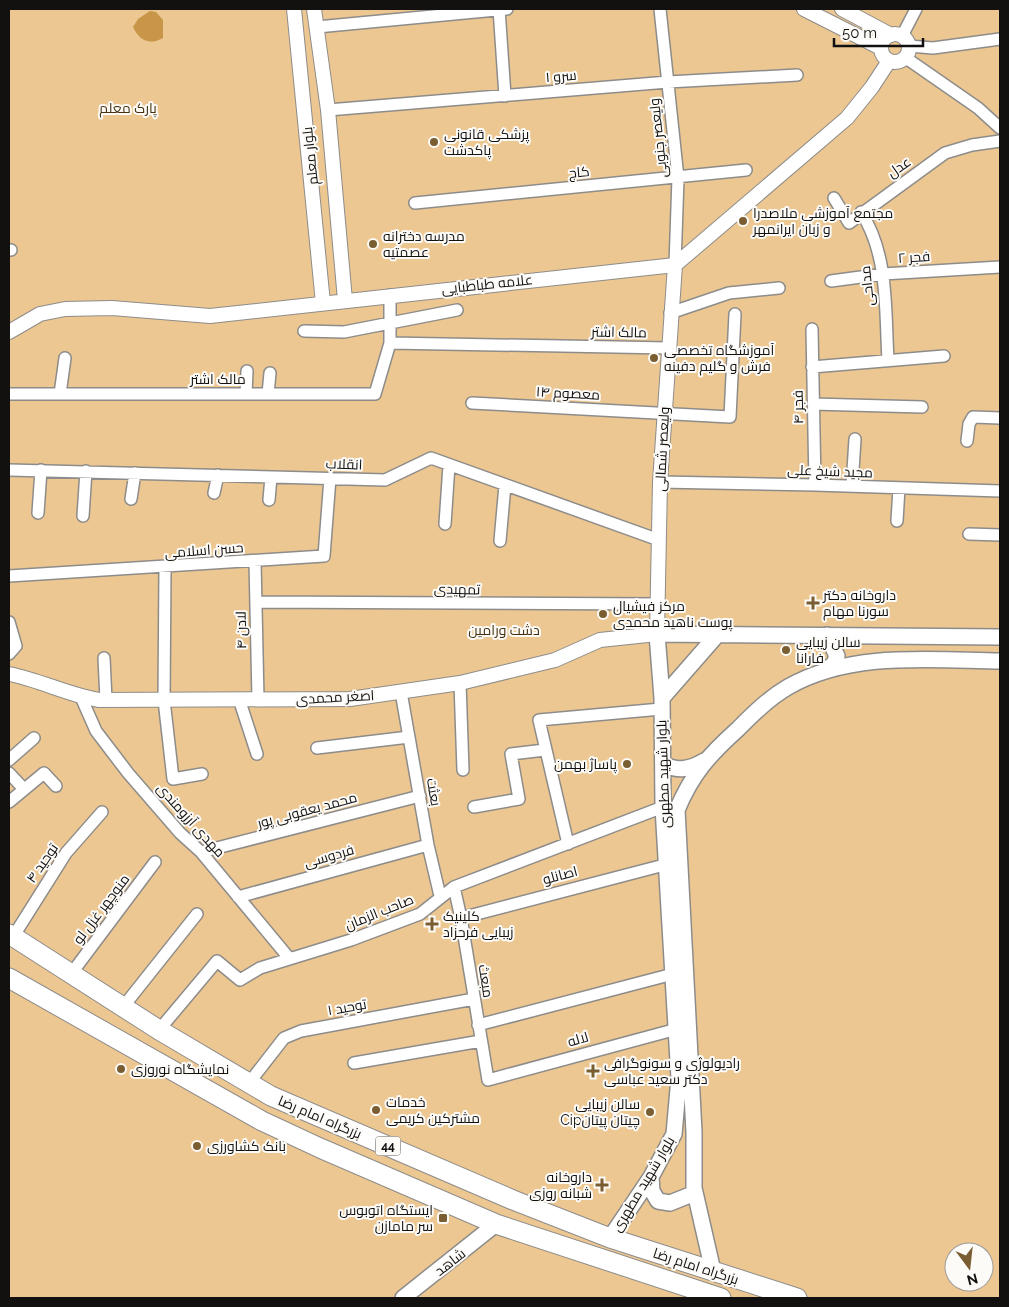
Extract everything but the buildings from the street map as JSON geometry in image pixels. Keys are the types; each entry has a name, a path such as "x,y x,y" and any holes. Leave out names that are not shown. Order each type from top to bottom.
{"highway":[{"name":"بزرگراه امام رضا","path":"11,935 159,1030 271,1096 513,1200 610,1238 797,1298"},
{"name":"بزرگراه امام رضا","path":"9,978 262,1121 496,1224 720,1298"}],"main road":[{"path":"658,634 1000,637"},
{"name":"بلوار شهید مطهری","path":"610,1238 650,1177 674,1134 679,1078 668,864 663,807 658,634"},
{"path":"661,704 718,635"},
{"path":"824,672 834,664 837,656 827,635"},
{"path":"855,666 844,655 843,644 856,635"},
{"name":"بلوار شهید مطهری","path":"712,1271 695,1193 694,1132 677,810 688,785 707,759 746,721 787,688 824,672 901,659 1000,661"},
{"path":"663,764 679,769 696,766 707,759"},
{"path":"650,1177 652,1191 658,1201 670,1203 695,1193"},
{"name":"شاهد","path":"404,1298 496,1224"}],"street":[{"name":"بلوار معلم","path":"294,9 323,303"},
{"name":"بلوار معلم","path":"314,9 328,110 345,300"},
{"path":"499,9 505,96"},
{"path":"296,29 507,9"},
{"name":"ولیعصر جنوبی","path":"660,9 678,178 675,265"},
{"path":"804,9 881,48"},
{"path":"842,9 902,43 1000,128"},
{"path":"916,9 902,43 895,63 889,61 882,53 882,42 902,43 933,48 1000,39"},
{"path":"675,265 847,118 872,87 889,61"},
{"name":"سرو ۱","path":"328,110 668,82 797,75"},
{"path":"305,112 328,110"},
{"name":"عدل","path":"834,198 849,223 861,212 945,154 972,146 1000,141"},
{"name":"کاج","path":"415,203 746,170"},
{"name":"مداحی","path":"861,212 873,230 883,274 888,360"},
{"name":"علامه طباطبایی","path":"9,332 40,314 65,309 112,308 210,316 675,265"},
{"name":"ولیعصر شمالی","path":"658,634 657,604 663,412 675,265"},
{"name":"فجر ۲","path":"831,281 883,274 1000,267"},
{"path":"670,313 729,294 779,288"},
{"name":"مالک اشتر","path":"9,394 375,394 390,343 390,295"},
{"path":"304,331 344,332 458,310"},
{"name":"۱۴ معصوم","path":"472,403 730,417 736,314"},
{"name":"فجر ۴","path":"812,329 815,485"},
{"name":"مالک اشتر","path":"390,343 668,348"},
{"path":"812,367 944,356"},
{"path":"60,394 65,358"},
{"path":"246,394 247,372"},
{"path":"268,394 270,372"},
{"path":"813,404 922,406"},
{"path":"967,441 969,424 973,417 1000,418"},
{"path":"852,486 855,439"},
{"name":"انقلاب","path":"9,470 385,480 431,458 659,540"},
{"path":"445,524 449,464"},
{"path":"38,513 41,470"},
{"path":"83,516 86,471"},
{"path":"132,499 135,472"},
{"path":"214,493 218,475"},
{"path":"269,500 271,477"},
{"name":"حسن اسلامی","path":"9,576 165,568 324,556 330,478"},
{"name":"مجید شیخ علی","path":"660,482 1000,491"},
{"path":"500,541 505,485"},
{"path":"897,521 899,488"},
{"path":"969,534 1000,535"},
{"name":"لادن ۴","path":"255,561 258,699"},
{"path":"165,568 164,700 173,779 202,774"},
{"name":"تمهیدی","path":"256,602 657,604"},
{"path":"9,622 16,646 9,654"},
{"name":"اصغر محمدی","path":"9,674 38,680 81,697 106,700 350,699 460,683 554,660 600,640 658,634"},
{"path":"104,658 106,700"},
{"path":"460,683 463,770"},
{"name":"بعثت","path":"401,692 428,844 440,896"},
{"name":"مهدی آرزومندی","path":"81,697 96,730 106,745 180,833 201,852 289,958"},
{"path":"240,699 257,754"},
{"path":"568,844 539,720 661,704"},
{"path":"317,748 409,737"},
{"path":"9,760 34,738"},
{"path":"474,808 519,799 511,754 545,750"},
{"path":"9,773 23,788"},
{"path":"9,802 23,788 44,774 56,786"},
{"name":"محمد یعقوبی پور","path":"201,852 420,796"},
{"name":"صاحب الزمان","path":"159,1030 217,961 240,980 260,968 351,940 420,914 440,896 454,887 663,807"},
{"name":"توحید ۴","path":"11,935 66,854 102,812"},
{"name":"فردوسی","path":"238,897 428,844"},
{"name":"منوچهر غزل لو","path":"71,974 155,862"},
{"name":"اصانلو","path":"461,918 668,864"},
{"name":"مبعث","path":"454,887 461,918 488,1080"},
{"path":"123,1007 197,914"},
{"path":"478,1025 673,974"},
{"name":"توحید ۱","path":"249,1083 284,1038 301,1031 474,999"},
{"name":"لاله","path":"488,1080 677,1029"},
{"path":"354,1063 481,1041"}],"green space":[{"name":"دشت ورامین","path":"9,9 1000,9 1000,1298 9,1298"}],"shaded area":[{"path":"150,11 156,12 163,20 163,38 153,41 141,38 133,27 138,19"}],"place":[{"name":"پزشکی قانونی پاکدشت","path":"434,142"},
{"name":"مجتمع آموزشی ملاصدرا و زبان ایرانمهر","path":"743,221"},
{"name":"مدرسه دخترانه عصمتیه","path":"373,244"},
{"name":"آموزشگاه تخصصی فرش و گلیم دفینه","path":"654,358"},
{"name":"داروخانه دکتر سورنا مهام","path":"813,603"},
{"name":"مرکز فیشیال پوست ناهید محمدی","path":"603,614"},
{"name":"سالن زیبایی فارانا","path":"786,650"},
{"name":"پاساژ بهمن","path":"627,764"},
{"name":"کلینیک زیبایی فرحزاد","path":"432,924"},
{"name":"نمایشگاه نوروزی","path":"121,1069"},
{"name":"رادیولوژی و سونوگرافی دکتر سعید عباسی","path":"593,1071"},
{"name":"خدمات مشترکین کریمی","path":"376,1110"},
{"name":"سالن زیبایی Cipچیتان پیتان","path":"650,1112"},
{"name":"بانک کشاورزی","path":"197,1146"},
{"name":"داروخانه شبانه روزی","path":"602,1185"},
{"name":"ایستگاه اتوبوس سر مامازن","path":"443,1218"}],"park label":[{"name":"پارک معلم","path":"128,108"}]}
